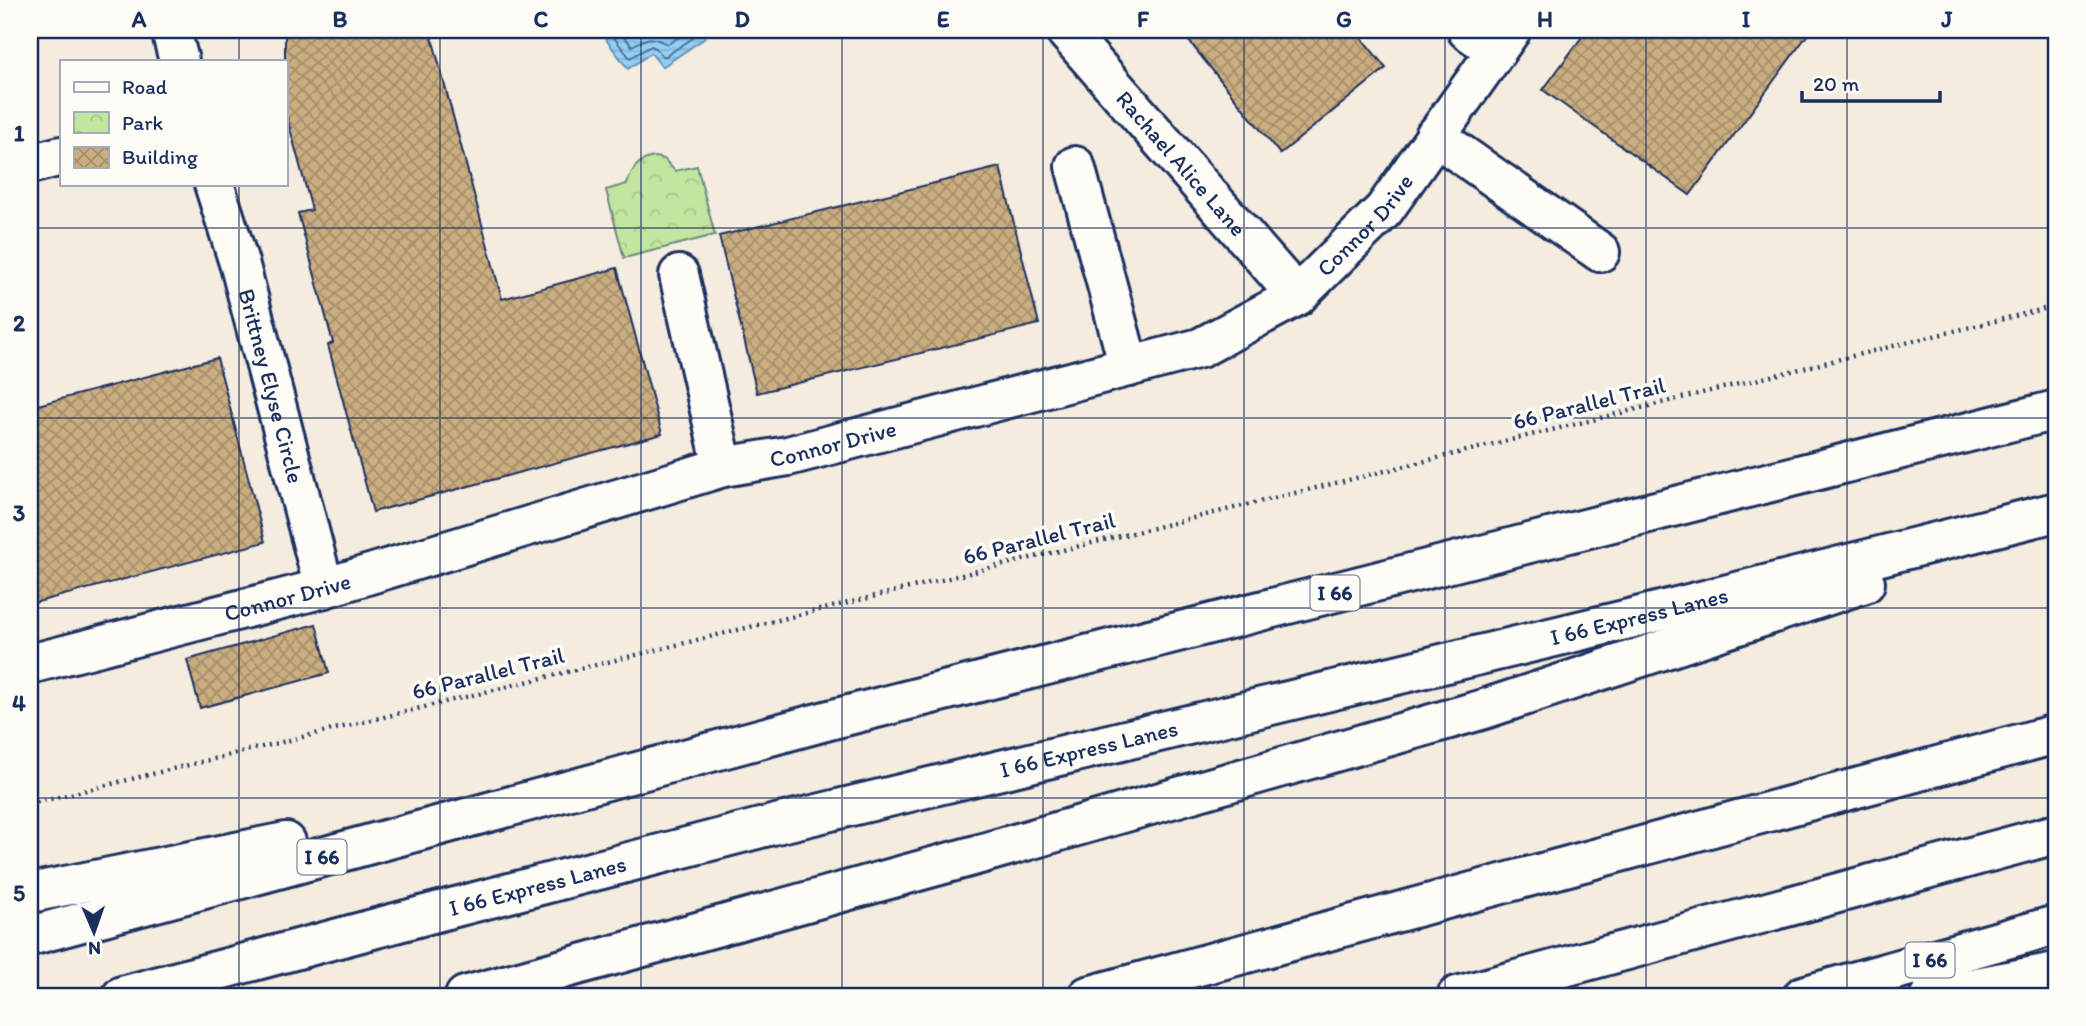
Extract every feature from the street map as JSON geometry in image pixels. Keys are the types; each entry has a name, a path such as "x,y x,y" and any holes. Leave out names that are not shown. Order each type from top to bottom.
{"main road":[{"path":"171,30 179,60"},
{"name":"Rachael Alice Lane","path":"1065,30 1297,296"},
{"name":"Connor Drive","path":"30,664 324,588 723,467 788,456 1200,348 1297,296 1384,210 1435,136 1491,36"},
{"path":"1435,136 1601,252"},
{"path":"30,164 60,156"},
{"path":"1075,166 1129,367"},
{"name":"Brittney Elyse Circle","path":"215,186 240,266 324,588"},
{"path":"679,275 723,467"},
{"name":"I 66","path":"30,936 833,719 2056,410"},
{"name":"I 66 Express Lanes","path":"122,996 772,825 1629,619 2056,512"},
{"path":"465,996 993,850 1484,709 2056,520"},
{"path":"1088,996 2056,734"},
{"path":"30,893 614,778"},
{"path":"1457,996 2056,834"},
{"name":"I 66","path":"1803,996 2056,925"},
{"path":"1930,996 2056,972"}],"path":[{"name":"66 Parallel Trail","path":"30,804 2056,306"}],"green space":[{"path":"655,157 664,159 675,171 697,166 715,235 624,258 606,190 627,184 636,166"}],"water":[{"path":"599,30 699,30 705,38 662,67 651,53 628,69"}],"building":[{"path":"285,30 430,30 502,299 617,268 662,434 373,512 328,345 333,343 298,213 312,210 287,117"},
{"path":"1180,30 1355,30 1386,68 1280,154"},
{"path":"1587,30 1811,30 1690,195 1543,90"},
{"path":"1000,167 1039,324 757,393 719,236"},
{"path":"217,358 265,542 30,604 30,407"},
{"path":"316,624 329,673 200,708 187,660"}]}
